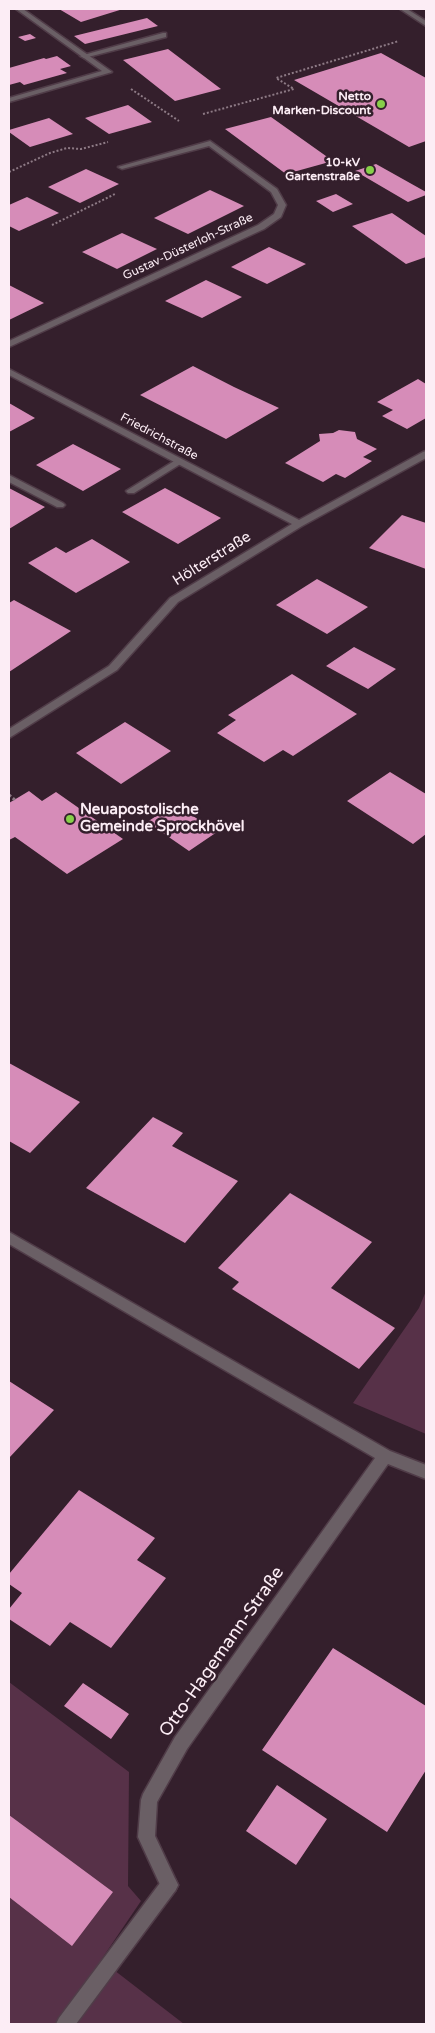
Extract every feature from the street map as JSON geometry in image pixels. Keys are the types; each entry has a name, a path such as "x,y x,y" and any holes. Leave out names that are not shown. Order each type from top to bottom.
{"street":[{"path":"19,9 108,72"},
{"path":"403,9 426,24"},
{"path":"84,56 163,35"},
{"path":"9,100 108,72"},
{"name":"Gustav-Düsterloh-Straße","path":"9,344 262,226 278,215 282,205 274,191 210,143 122,167"},
{"name":"Friedrichstraße","path":"9,372 299,524"},
{"name":"Hölterstraße","path":"9,734 113,668 174,600 299,524 426,454"},
{"path":"131,490 179,461"},
{"path":"9,478 60,505"},
{"path":"9,1237 385,1456 426,1472"},
{"name":"Otto-Hagemann-Straße","path":"65,2024 169,1886 146,1837 149,1800 182,1742 385,1456"}],"path":[{"path":"198,116 294,89 276,78 407,38"},
{"path":"108,72 181,123 172,125"},
{"path":"9,172 50,153 67,148 81,149 108,142"},
{"path":"52,225 140,182 122,167"},
{"path":"9,795 15,800"}],"shaded area":[{"path":"426,1291 426,1434 353,1403 419,1308"},
{"path":"9,1682 129,1772 128,1886 141,1901 101,1960 184,2024 9,2024"}],"building":[{"path":"59,9 123,9 81,22"},
{"path":"147,18 158,26 85,44 74,36"},
{"path":"30,34 36,38 25,41 18,37"},
{"path":"168,49 221,89 175,101 123,60"},
{"name":"Netto Marken-Discount","path":"381,53 426,78 426,141 409,147 294,80"},
{"path":"57,56 71,66 60,69 67,73 24,85 20,82 9,85 9,68"},
{"path":"128,105 152,122 109,134 85,118"},
{"path":"271,117 333,161 286,174 225,129"},
{"path":"49,118 73,134 30,147 9,132 9,130"},
{"path":"376,164 426,192 426,195 408,202 355,171"},
{"path":"86,169 119,184 80,203 48,187"},
{"path":"210,190 244,206 188,234 154,218"},
{"path":"336,194 353,204 333,212 316,201"},
{"path":"27,197 59,213 19,231 9,226 9,205"},
{"path":"392,213 426,236 426,257 406,264 352,226"},
{"path":"122,233 157,249 117,269 82,252"},
{"path":"269,247 306,264 267,284 231,267"},
{"path":"206,280 242,297 202,318 165,301"},
{"path":"9,285 44,303 9,320"},
{"path":"193,366 279,408 226,439 140,395"},
{"path":"418,379 426,384 426,418 407,429 382,416 393,410 377,402"},
{"path":"9,403 35,418 9,432"},
{"path":"339,430 355,432 357,439 377,449 363,457 372,461 345,478 336,474 323,482 285,463 320,441 319,434 333,433"},
{"path":"73,444 121,469 83,491 36,465"},
{"path":"9,488 45,507 9,529"},
{"path":"165,488 221,518 178,544 122,512"},
{"path":"402,515 426,523 426,569 369,548"},
{"path":"92,539 130,562 76,593 28,563 56,547 66,553"},
{"path":"317,579 368,607 327,634 276,605"},
{"path":"14,600 71,631 9,672 9,603"},
{"path":"354,647 396,669 368,689 326,666"},
{"path":"292,674 357,714 293,756 283,750 264,762 217,733 236,720 228,715"},
{"path":"125,722 171,751 121,784 76,753"},
{"path":"390,772 426,794 426,834 413,844 347,801"},
{"path":"29,791 42,801 56,792 123,839 67,874 15,837 9,840 9,803"},
{"path":"175,804 217,832 189,851 147,822"},
{"path":"9,1063 80,1102 30,1153 9,1141"},
{"path":"153,1117 183,1133 172,1146 238,1181 185,1243 86,1188"},
{"path":"290,1193 372,1242 331,1288 395,1328 359,1369 232,1289 239,1282 218,1268"},
{"path":"9,1381 54,1410 9,1458"},
{"path":"79,1490 155,1538 137,1560 166,1578 111,1648 70,1622 50,1646 9,1619 9,1609 22,1593 9,1584 9,1574"},
{"path":"333,1648 426,1706 426,1770 387,1832 262,1750"},
{"path":"83,1683 129,1714 111,1739 64,1706"},
{"path":"277,1785 327,1819 296,1865 246,1831"},
{"path":"9,1815 113,1892 72,1946 9,1897"}],"place":[{"name":"Netto Marken-Discount","path":"381,104"},
{"name":"10-kV Gartenstraße","path":"370,170"},
{"name":"Neuapostolische Gemeinde Sprockhövel","path":"70,819"}]}
